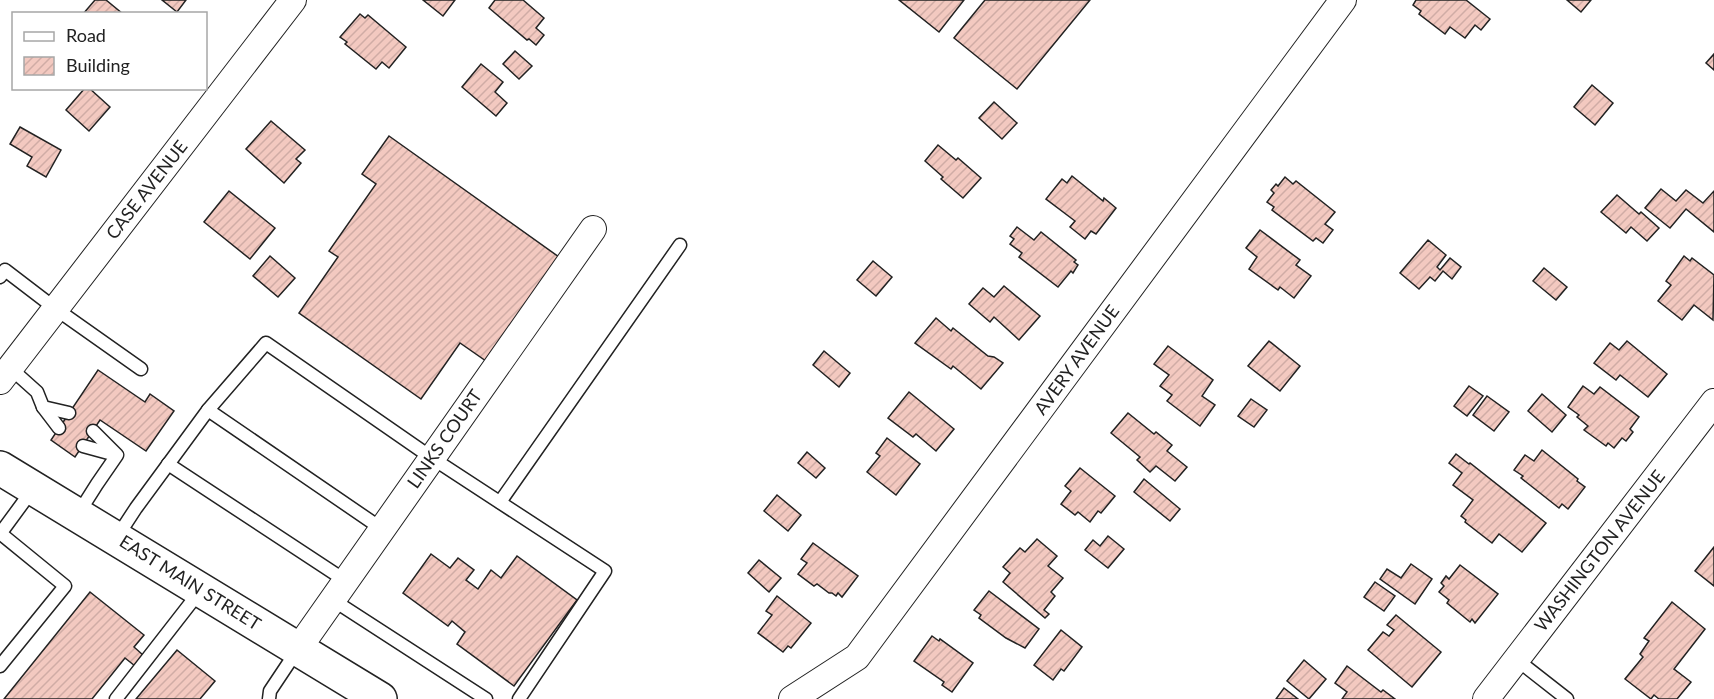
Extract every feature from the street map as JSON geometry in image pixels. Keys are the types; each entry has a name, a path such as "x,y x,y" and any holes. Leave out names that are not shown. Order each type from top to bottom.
{"main road":[{"name":"EAST MAIN STREET","path":"0,468 298,649 365,695"}],"street":[{"name":"CASE AVENUE","path":"3,370 56,309 293,0"},
{"name":"AVERY AVENUE","path":"795,698 856,657 1343,0"},
{"name":"LINKS COURT","path":"298,649 593,229"},
{"name":"WASHINGTON AVENUE","path":"1486,699 1714,402"}],"lane":[{"path":"500,502 680,245"},
{"path":"2,271 141,369"},
{"path":"116,538 208,410 266,343 432,458 605,571 519,699"},
{"path":"3,370 37,392 43,406 58,428"},
{"path":"43,406 69,413"},
{"path":"208,410 382,530"},
{"path":"93,431 117,455"},
{"path":"83,446 117,455"},
{"path":"78,515 117,455"},
{"path":"168,464 486,699"},
{"path":"0,666 65,586 0,533 34,488"},
{"path":"116,699 201,590"},
{"path":"268,699 270,691 298,649"},
{"path":"1516,659 1567,699"}],"building":[{"path":"95,0 106,0 121,12 85,12"},
{"path":"162,0 186,0 177,12"},
{"path":"423,0 455,0 443,16"},
{"path":"495,0 523,0 544,18 536,28 544,35 536,45 489,8"},
{"path":"899,0 964,0 939,32"},
{"path":"985,0 1090,0 1017,89 954,38"},
{"path":"1416,0 1466,0 1490,19 1481,30 1475,25 1465,38 1450,27 1445,34 1419,14 1421,11 1413,5"},
{"path":"1567,0 1591,0 1581,12"},
{"path":"360,14 365,18 368,15 406,47 389,68 382,62 376,69 345,44 347,42 340,37"},
{"path":"515,51 532,66 519,79 503,64"},
{"path":"1714,54 1714,70 1706,63"},
{"path":"481,64 503,82 495,92 507,103 496,116 462,87"},
{"path":"1592,85 1613,103 1595,125 1574,107"},
{"path":"83,90 91,90 110,107 89,131 66,110"},
{"path":"994,102 1017,123 1002,139 979,118"},
{"path":"271,121 305,150 296,159 301,163 284,183 246,149"},
{"path":"20,127 61,150 46,177 27,166 32,157 10,144"},
{"path":"389,136 559,257 486,361 460,343 421,399 299,313 338,257 329,251 376,184 362,174"},
{"path":"938,145 956,160 958,158 981,178 963,198 925,161"},
{"path":"1072,176 1103,201 1104,198 1116,208 1096,234 1091,231 1085,239 1070,227 1075,221 1046,199 1062,179 1067,183"},
{"path":"1285,177 1293,184 1296,181 1335,212 1325,224 1333,230 1323,243 1316,238 1313,241 1272,210 1274,207 1267,202 1274,193 1271,190 1276,184 1278,186"},
{"path":"1661,189 1676,201 1686,190 1703,203 1714,191 1714,232 1686,209 1670,228 1645,208"},
{"path":"229,191 275,228 250,259 204,222"},
{"path":"1617,195 1659,228 1647,241 1631,227 1626,233 1601,212"},
{"path":"1017,227 1034,240 1041,232 1076,260 1074,262 1078,265 1073,273 1071,271 1058,287 1019,257 1022,253 1010,244 1014,239 1010,236"},
{"path":"1260,230 1300,260 1296,265 1311,276 1294,298 1280,287 1278,290 1249,269 1257,257 1246,248"},
{"path":"1428,240 1446,255 1437,267 1440,270 1450,258 1461,267 1452,279 1443,271 1435,281 1430,277 1419,289 1400,273"},
{"path":"270,256 295,278 278,297 253,276"},
{"path":"1684,256 1690,261 1692,258 1714,275 1713,320 1694,305 1682,320 1658,301 1671,285 1666,281"},
{"path":"873,261 892,277 876,296 857,280"},
{"path":"1544,268 1567,287 1556,300 1533,281"},
{"path":"1004,286 1040,316 1019,340 994,317 990,322 969,304 983,288 994,297"},
{"path":"936,318 951,331 953,328 988,356 1003,363 981,389 953,366 951,369 915,343"},
{"path":"1269,341 1300,366 1280,391 1248,366"},
{"path":"1627,341 1667,374 1648,397 1620,375 1616,380 1594,363 1610,343 1619,350"},
{"path":"1168,346 1213,380 1202,396 1215,405 1200,426 1167,401 1172,395 1160,386 1169,375 1154,364"},
{"path":"824,351 850,373 839,387 813,365"},
{"path":"98,370 145,402 150,394 174,411 146,451 100,420 75,457 51,440"},
{"path":"1469,386 1483,396 1467,416 1454,406"},
{"path":"1583,386 1594,394 1600,387 1639,417 1630,429 1633,432 1626,441 1622,438 1614,448 1608,443 1606,446 1584,430 1588,426 1568,407"},
{"path":"909,392 954,429 936,451 916,434 913,437 888,418"},
{"path":"1542,394 1566,415 1552,432 1528,411"},
{"path":"1487,396 1509,412 1494,431 1473,415"},
{"path":"1251,399 1267,410 1254,427 1238,416"},
{"path":"1128,413 1172,445 1167,451 1187,467 1175,481 1156,466 1150,472 1137,460 1140,457 1111,433"},
{"path":"887,438 920,464 896,495 867,472 880,456 876,453"},
{"path":"1542,450 1585,487 1568,509 1562,504 1559,508 1514,470 1525,455 1534,461"},
{"path":"807,452 825,468 816,478 798,463"},
{"path":"1456,454 1546,523 1522,552 1499,534 1492,543 1465,522 1466,520 1461,516 1473,500 1453,485 1462,473 1449,463"},
{"path":"1080,468 1115,496 1101,513 1098,511 1090,522 1078,512 1075,515 1061,504 1071,491 1065,486"},
{"path":"1144,479 1180,509 1170,521 1134,492"},
{"path":"777,495 801,515 788,531 764,511"},
{"path":"1108,536 1124,549 1108,568 1085,550 1093,540 1100,546"},
{"path":"1037,539 1057,556 1048,566 1063,578 1051,592 1055,596 1044,610 1049,614 1045,618 1003,582 1010,573 1003,567 1020,548 1025,552"},
{"path":"813,543 858,576 842,597 838,593 836,596 829,593 817,584 814,586 798,574 807,563 801,559"},
{"path":"1714,547 1714,586 1695,571"},
{"path":"431,554 450,568 458,558 474,570 466,580 478,589 491,570 501,578 517,556 577,600 514,686 457,644 465,632 452,621 448,626 403,593"},
{"path":"759,560 781,578 769,592 748,573"},
{"path":"1411,564 1432,579 1415,604 1380,579 1387,569 1401,578"},
{"path":"1460,565 1498,594 1475,623 1472,619 1470,622 1447,603 1449,600 1439,592 1444,586 1441,583 1446,576 1449,579"},
{"path":"1375,582 1395,596 1384,611 1364,597"},
{"path":"989,591 1039,629 1025,648 1006,638 979,618 981,615 974,610"},
{"path":"90,592 144,635 134,647 143,655 135,666 125,658 92,699 4,699"},
{"path":"777,596 811,623 791,648 788,646 783,652 758,633 772,615 766,611"},
{"path":"1672,602 1705,629 1674,669 1691,682 1677,699 1659,699 1654,695 1651,699 1625,679 1643,657 1640,654 1649,641 1644,638"},
{"path":"1396,615 1441,652 1412,687 1368,650 1383,632 1389,636 1394,630 1387,625"},
{"path":"1061,630 1082,647 1064,671 1061,669 1053,680 1034,665"},
{"path":"932,636 939,641 940,639 973,663 952,692 942,685 944,682 914,661"},
{"path":"177,650 215,681 200,699 136,699"},
{"path":"1304,660 1326,679 1309,699 1287,681"},
{"path":"1347,666 1381,692 1383,690 1395,699 1342,699 1347,692 1335,683"},
{"path":"1284,688 1298,699 1276,699"}]}
